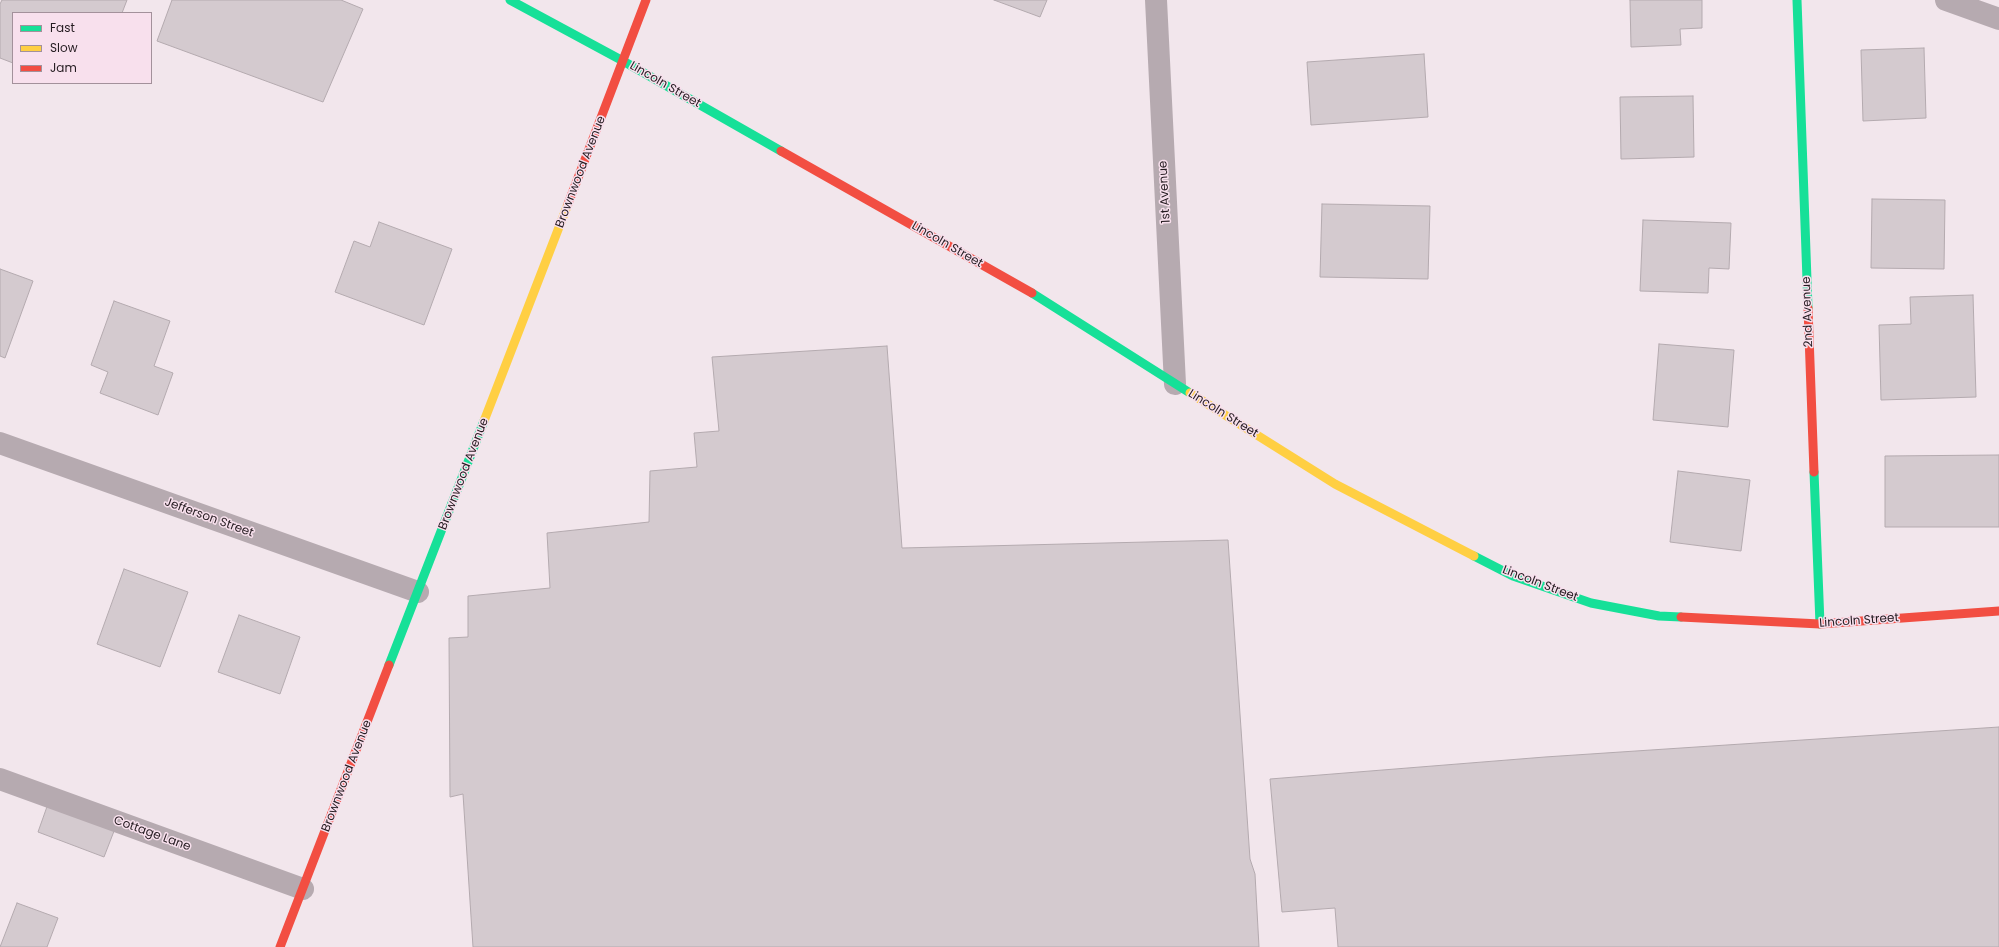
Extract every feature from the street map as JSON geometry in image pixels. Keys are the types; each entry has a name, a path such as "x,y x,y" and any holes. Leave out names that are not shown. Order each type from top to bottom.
{"street":[{"name":"Lincoln Street","path":"510,0 623,61 1056,307 1175,384 1335,484 1513,576 1591,602 1658,616 1820,624 1999,611"},
{"name":"Brownwood Avenue","path":"280,947 646,0"},
{"name":"1st Avenue","path":"1156,0 1175,384"},
{"name":"2nd Avenue","path":"1797,0 1820,624"},
{"path":"1946,0 1999,19"},
{"name":"Jefferson Street","path":"0,443 418,592"},
{"name":"Cottage Lane","path":"0,779 303,888"}],"building":[{"path":"2,0 127,0 122,12 12,12 12,63 0,58 0,4"},
{"path":"172,0 341,0 363,9 323,102 157,41"},
{"path":"994,0 1047,0 1040,17"},
{"path":"1630,0 1702,0 1702,28 1680,29 1681,45 1631,47"},
{"path":"1924,48 1926,118 1863,121 1861,50"},
{"path":"1424,54 1428,117 1311,125 1307,62"},
{"path":"1693,96 1694,157 1621,159 1620,97"},
{"path":"1872,199 1945,200 1944,269 1871,268"},
{"path":"1322,204 1430,206 1428,279 1320,277"},
{"path":"1643,220 1731,223 1729,269 1709,268 1708,293 1640,291"},
{"path":"379,222 452,249 424,325 335,292 354,241 370,247"},
{"path":"0,269 33,281 5,358 0,356"},
{"path":"1973,295 1976,397 1881,400 1879,325 1911,324 1910,297"},
{"path":"114,301 170,321 154,366 173,373 158,415 100,393 108,372 91,365"},
{"path":"1659,344 1734,350 1728,427 1653,420"},
{"path":"887,346 902,548 1228,540 1250,859 1255,874 1259,947 473,947 463,794 450,797 449,638 468,637 468,596 550,588 547,533 649,522 650,471 697,467 694,433 719,431 712,357"},
{"path":"1999,455 1999,527 1885,527 1885,456"},
{"path":"1678,471 1750,480 1741,551 1670,542"},
{"path":"124,569 188,592 160,667 97,644"},
{"path":"239,615 300,637 280,694 218,672"},
{"path":"1999,727 1999,947 1338,947 1335,908 1282,912 1270,779 1545,757"},
{"path":"49,801 116,826 104,857 38,832"},
{"path":"17,903 58,918 47,947 0,947"}],"traffic: fast":[{"path":"510,0 623,61 781,151"},
{"path":"1797,0 1808,308"},
{"path":"1032,293 1190,393"},
{"path":"389,665 484,421"},
{"path":"1814,472 1820,624"},
{"path":"1474,556 1513,576 1591,603 1659,616 1681,617"}],"traffic: slow":[{"path":"484,421 568,204"},
{"path":"1190,393 1335,484 1474,556"}],"traffic: jam":[{"path":"568,204 646,0"},
{"path":"781,151 1032,293"},
{"path":"1808,308 1814,472"},
{"path":"1681,617 1820,624 1999,611"},
{"path":"280,947 389,665"}]}
